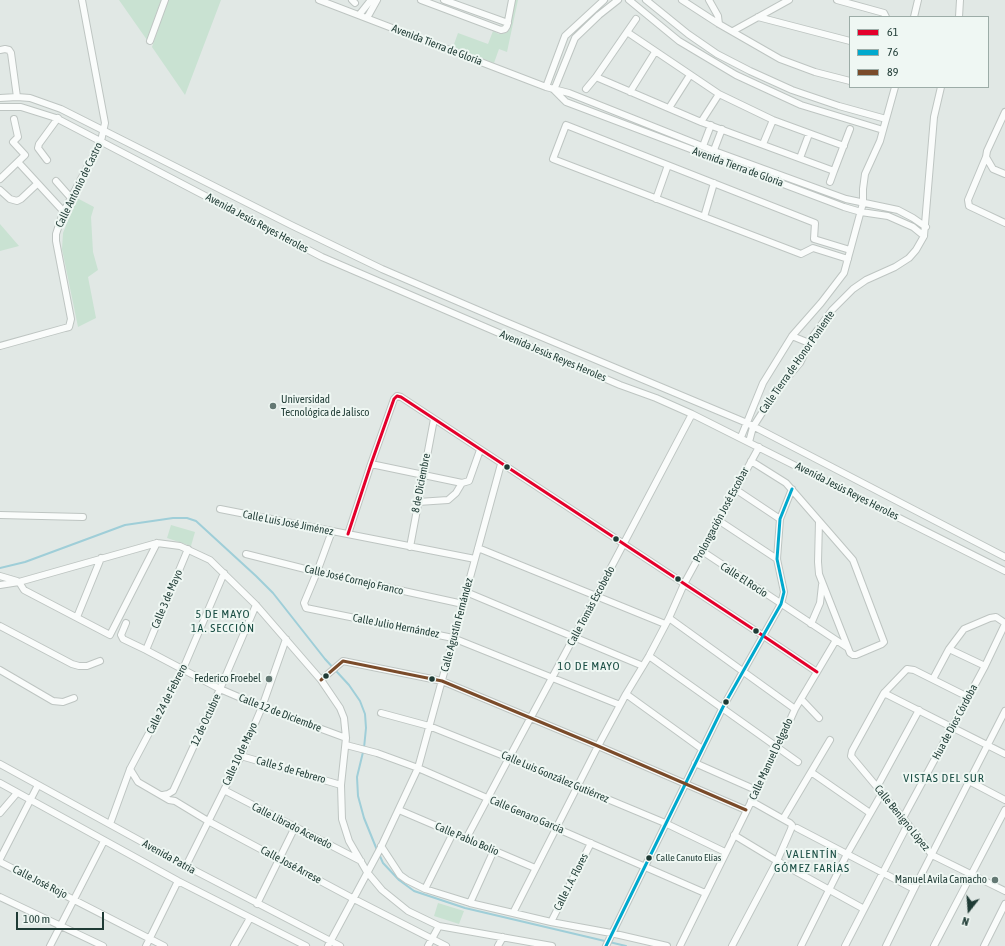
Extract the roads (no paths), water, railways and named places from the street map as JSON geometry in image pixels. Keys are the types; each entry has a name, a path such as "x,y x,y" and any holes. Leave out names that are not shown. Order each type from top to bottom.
{"street":[{"name":"Calle Antonio de Castro","path":"0,346 65,328 69,326 71,319 56,241 57,228 101,140 105,123 82,0"},
{"path":"150,41 165,0"},
{"name":"Avenida Tierra de Gloria","path":"320,0 546,87 568,93 703,146 846,199 898,210 926,227"},
{"path":"360,15 371,0"},
{"path":"367,18 378,0"},
{"path":"421,0 501,30 505,29 508,23 512,0"},
{"path":"444,0 508,23"},
{"path":"546,87 565,36 604,0"},
{"path":"554,90 575,38 599,15 618,0"},
{"path":"629,0 679,41 736,75 800,105 884,130"},
{"path":"646,0 688,34 717,54 750,71 792,90 832,104 886,119"},
{"path":"682,0 719,24 780,58 815,72 849,81"},
{"path":"709,0 718,16 719,24"},
{"path":"733,31 789,0"},
{"path":"837,0 884,13 886,16"},
{"path":"914,16 918,0"},
{"path":"959,16 960,0"},
{"path":"758,17 849,41"},
{"path":"586,89 636,20"},
{"path":"627,32 719,94 773,120 844,146"},
{"path":"0,50 9,50 11,53 17,97"},
{"path":"630,92 655,52"},
{"path":"669,108 690,75"},
{"path":"596,77 701,122 834,170"},
{"path":"741,437 763,383 792,336 842,277 861,212 865,174 884,130 895,88"},
{"name":"Calle Tierra de Honor Poniente","path":"749,442 754,428 767,405 780,386 800,363 809,343 832,310 853,289 866,280 909,258 916,250 924,236 926,227 934,117 941,88"},
{"name":"Avenida Tierra de Gloria","path":"554,90 566,102 844,207 901,220 924,236"},
{"path":"701,122 719,94"},
{"name":"Avenida Jesús Reyes Heroles","path":"0,98 30,98 61,109 291,225 382,269 747,424 1005,557"},
{"name":"Avenida Jesús Reyes Heroles","path":"0,107 21,107 58,118 322,257 620,385 656,398 692,414 741,437 758,447 1005,571"},
{"path":"0,179 25,155 12,142 18,137 11,107"},
{"path":"1005,112 1004,120 987,151 986,157 968,200 969,206 1005,223"},
{"path":"47,160 38,148 39,144 58,118"},
{"path":"763,144 773,120"},
{"path":"848,259 813,248 801,254 553,159 566,125 815,223 814,239 850,250"},
{"path":"703,146 712,125"},
{"path":"714,150 722,129"},
{"path":"830,182 850,129"},
{"path":"800,158 809,134"},
{"path":"986,157 993,169 1005,174"},
{"path":"18,162 64,212"},
{"path":"656,198 668,165"},
{"path":"56,181 71,198"},
{"path":"704,217 714,183"},
{"path":"0,191 10,199 17,201 39,185"},
{"path":"376,280 382,269"},
{"path":"792,336 809,343"},
{"path":"348,534 394,399 397,396 401,397 817,672"},
{"name":"Calle Tomás Escobedo","path":"466,839 575,637 692,414"},
{"name":"8 de Diciembre","path":"410,547 422,476 434,419"},
{"name":"Prolongación José Escobar","path":"513,913 598,746 626,694 649,656 669,618 684,584 758,447"},
{"path":"418,502 448,500 456,493 462,484 469,481 480,450"},
{"path":"751,461 782,480 792,489 853,560 884,642 853,655 850,653 830,600 822,585 819,574 819,521"},
{"path":"371,464 462,484"},
{"name":"Calle Agustín Fernández","path":"329,943 381,847 418,768 501,464"},
{"path":"735,489 780,519"},
{"path":"606,946 684,783 762,635 781,604 784,592 777,559 780,519 792,489"},
{"name":"Calle Luis José Jiménez","path":"220,510 475,559"},
{"path":"0,515 83,516"},
{"path":"718,520 777,559"},
{"path":"317,572 332,531"},
{"path":"0,576 19,582 24,590 110,635 157,543"},
{"path":"0,585 19,582 157,543 172,544 188,549 210,560 256,605 286,639 324,677 344,718 346,741 341,785 342,819 345,831 361,861 369,870 382,890 403,908 419,918 439,926 552,946"},
{"path":"478,548 665,624"},
{"name":"Calle 3 de Mayo","path":"146,650 188,549"},
{"name":"Calle El Rocío","path":"702,552 848,648"},
{"name":"Calle José Cornejo Franco","path":"246,554 317,572 462,604"},
{"path":"77,617 101,558"},
{"name":"Calle Julio Hernández","path":"317,572 304,603 305,607 308,609 453,638 620,705"},
{"name":"Calle 24 de Febrero","path":"110,824 130,769 183,669 224,573"},
{"path":"811,624 820,603 822,585"},
{"path":"466,592 643,666"},
{"name":"12 de Octubre","path":"173,791 220,689 256,605"},
{"path":"669,618 795,708"},
{"path":"933,679 949,649 968,627 990,618 996,618 1005,623"},
{"name":"Calle 12 de Diciembre","path":"126,623 121,637 220,689 346,741"},
{"name":"Hua de Dios Córdoba","path":"903,818 985,666 1005,623"},
{"path":"0,626 72,664 87,666 100,661"},
{"name":"Calle 10 de Mayo","path":"186,866 241,756 262,707 286,639"},
{"name":"Calle Manuel Delgado","path":"680,946 778,747 795,708 836,640"},
{"path":"949,649 985,666"},
{"path":"649,656 723,707 798,762"},
{"path":"324,677 343,661 442,681 746,810"},
{"path":"968,697 910,668 905,671 884,693 1005,754"},
{"path":"0,670 53,701 63,702 74,698"},
{"name":"Calle Benigno López","path":"884,693 852,751 851,756 932,855 1005,891"},
{"path":"626,694 702,749"},
{"path":"801,699 819,718"},
{"path":"877,787 919,710"},
{"path":"886,946 1005,712"},
{"name":"Calle Luis González Gutiérrez","path":"381,713 430,726 665,824 725,852"},
{"path":"783,819 830,740"},
{"name":"Calle Genaro García","path":"346,741 356,747 418,768 645,866 705,894"},
{"name":"Calle 5 de Febrero","path":"241,756 341,785"},
{"path":"695,763 756,790"},
{"name":"Avenida Patria","path":"0,764 329,943 340,946"},
{"path":"124,786 138,782 130,769"},
{"path":"811,772 870,813"},
{"path":"969,781 1005,800"},
{"name":"Calle José Arrese","path":"138,782 354,899 446,946"},
{"name":"Avenida Patria","path":"0,783 178,881 306,946"},
{"path":"0,860 38,785"},
{"name":"Calle Librado Acevedo","path":"224,790 361,861"},
{"path":"163,795 173,791 175,801"},
{"path":"0,813 17,793"},
{"path":"800,946 847,854 882,793"},
{"path":"751,801 794,827 914,889"},
{"name":"Calle Pablo Bolio","path":"399,810 535,868"},
{"path":"934,946 1005,810"},
{"path":"845,946 908,824"},
{"path":"257,904 295,827"},
{"path":"732,946 777,861 791,829 794,827"},
{"path":"425,889 453,833"},
{"path":"734,835 864,910"},
{"path":"50,946 104,841"},
{"name":"Calle J. A. Flores","path":"551,922 592,843"},
{"path":"381,847 400,874 407,880 425,889 470,903 551,922 667,946"},
{"path":"470,903 494,850"},
{"name":"Calle José Rojo","path":"0,860 164,946"},
{"path":"146,946 178,881"},
{"path":"0,897 103,946"},
{"path":"984,946 1005,904"},
{"path":"234,946 250,918"},
{"path":"428,946 439,926"},
{"path":"498,946 503,937"}],"waterway":[{"path":"0,568 25,562 125,525 173,518 187,518 196,521 273,593 325,659 349,685 360,701 365,714 366,728 364,748 357,777 358,796 364,818 377,850"},
{"path":"379,854 383,863 399,880 414,891 465,908 626,946"}],"place":[{"name":"Universidad Tecnológica de Jalisco","path":"273,406"},
{"name":"Federico Froebel","path":"269,679"},
{"name":"Calle Canuto Elías","path":"649,858"},
{"name":"Manuel Avila Camacho","path":"995,880"}],"district":[{"name":"5 DE MAYO 1A. SECCIÓN","path":"223,621"},
{"name":"1O DE MAYO","path":"589,666"},
{"name":"VISTAS DEL SUR","path":"944,778"},
{"name":"VALENTÍN GÓMEZ FARÍAS","path":"812,861"}]}
